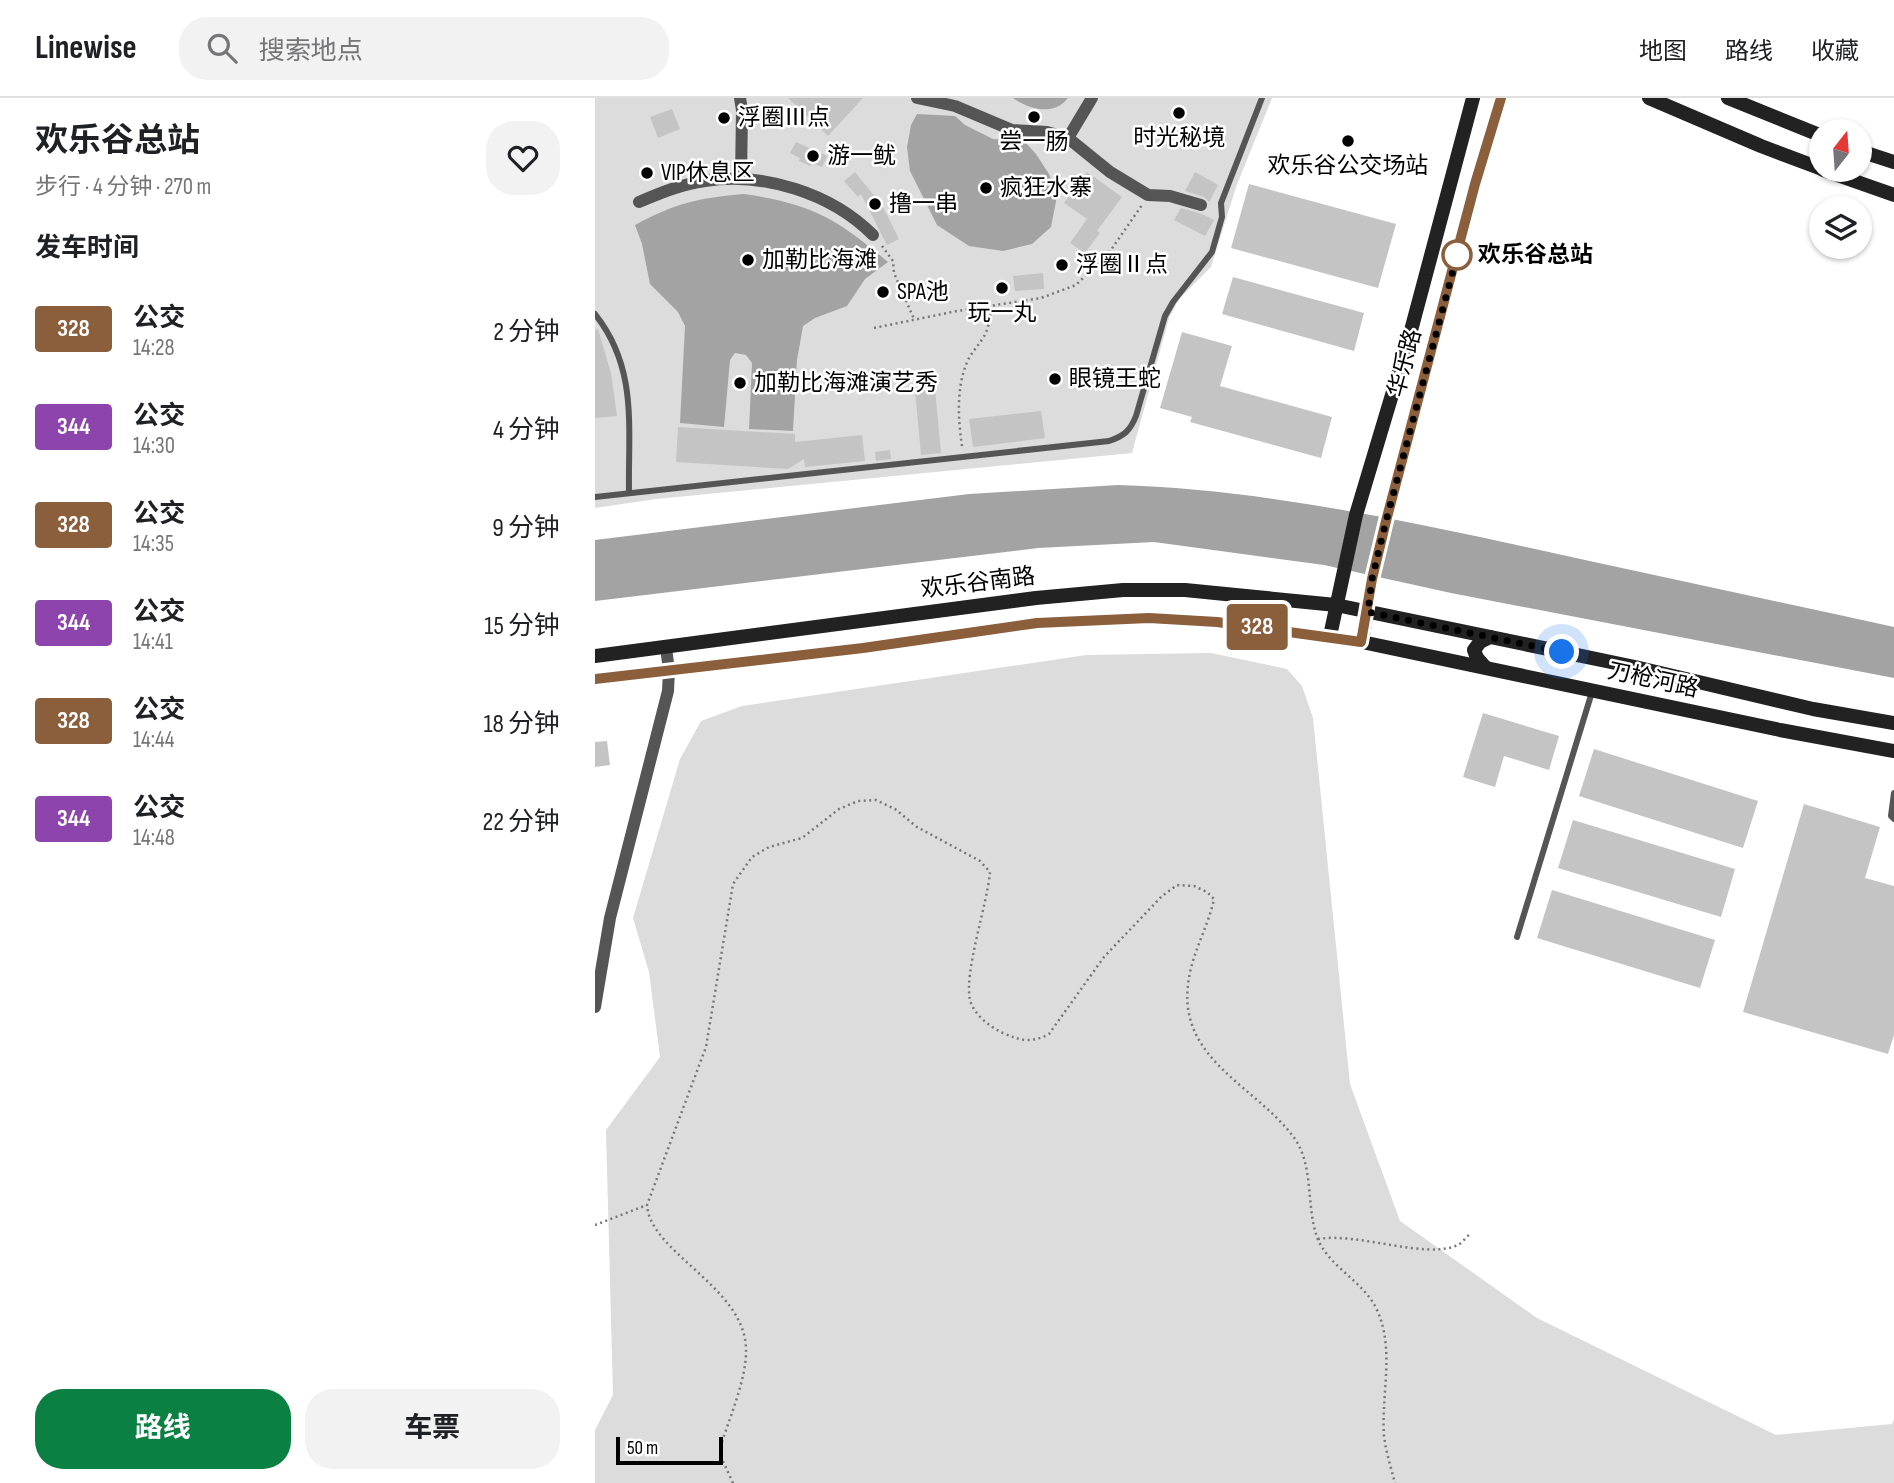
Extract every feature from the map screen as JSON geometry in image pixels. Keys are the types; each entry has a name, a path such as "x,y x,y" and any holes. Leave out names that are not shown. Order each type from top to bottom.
{"street":[{"path":"741,178 741,104 754,98"},
{"path":"917,98 955,106 1012,130 1047,132 1068,138 1110,172 1148,195 1170,196 1201,205"},
{"path":"1068,138 1092,98"},
{"name":"华乐路","path":"1330,636 1356,515 1409,338 1473,98"},
{"name":"华乐路","path":"1361,642 1386,521 1475,184 1501,98"},
{"path":"1649,98 1809,165"},
{"path":"1728,98 1809,131"},
{"path":"1873,156 1894,163"},
{"path":"639,202 671,189 704,181 741,178 786,186 828,202 856,218 873,235"},
{"path":"1857,182 1894,195"},
{"name":"欢乐谷南路","path":"595,656 1036,598 1123,590 1185,590 1336,605 1368,612"},
{"name":"刀枪河路","path":"1368,612 1813,709 1894,723"},
{"name":"欢乐谷南路","path":"595,680 863,648 1037,623 1149,618 1217,622 1361,642"},
{"path":"1485,667 1474,650 1480,642 1490,637"},
{"name":"刀枪河路","path":"1361,642 1894,751"},
{"path":"595,1007 611,918 668,691 666,648"}],"lane":[{"path":"595,497 1109,441 1122,436 1130,429 1165,316 1212,253 1221,217 1221,203 1262,98"},
{"path":"595,314 615,344 627,386 629,492"},
{"path":"1517,937 1593,690"},
{"path":"1894,793 1891,816 1894,819"}],"path":[{"path":"873,328 1041,298 1076,285 1111,250 1148,195"},
{"path":"873,235 893,261 894,273 915,319"},
{"path":"964,457 959,418 962,385 966,364 989,324 992,306"},
{"path":"733,1483 722,1460 720,1448 743,1374 746,1349 742,1329 732,1307 656,1227 647,1205 706,1047 733,884 752,857 769,847 802,838 839,809 858,801 876,800 895,809 917,827 980,860 990,872 969,981 970,1001 977,1015 999,1031 1022,1041 1038,1040 1049,1034 1104,957 1161,896 1177,886 1194,886 1214,899 1192,961 1187,986 1189,1014 1196,1038 1211,1059 1275,1117 1296,1141 1307,1171 1310,1212 1318,1239 1377,1310 1387,1366 1384,1439 1395,1483"},
{"path":"595,1225 647,1205"},
{"path":"1318,1239 1335,1236 1430,1250 1458,1245 1470,1234"}],"shaded area":[{"path":"595,98 1272,98 1236,187 1211,267 1179,299 1169,318 1132,453 656,499 595,508"},
{"path":"1013,98 1068,98 1056,107 1042,109 1027,106"},
{"path":"917,114 955,116 965,125 993,139 1025,142 1049,174 1057,196 1051,227 1032,244 1003,251 969,246 937,225 910,171 907,147 911,125"},
{"path":"744,194 788,203 822,215 853,234 888,262 865,279 847,306 815,318 803,326 797,360 793,431 749,429 752,363 746,355 735,353 730,360 724,427 680,423 685,326 678,312 650,284 642,244 635,225 663,211 688,203"},
{"path":"1118,485 1221,492 1374,516 1894,627 1894,678 1451,593 1324,565 1154,542 1038,548 595,601 595,540 969,494"},
{"path":"1211,653 1287,669 1302,686 1313,718 1350,1084 1400,1221 1537,1318 1776,1435 1892,1424 1894,1419 1894,1483 595,1483 595,1430 613,1395 606,1130 660,1057 649,972 633,918 680,759 701,721 742,706 1086,655"}],"building":[{"path":"788,98 863,98 828,136"},
{"path":"672,109 680,129 658,138 650,117"},
{"path":"796,142 827,156 822,167 812,163 810,166 790,153"},
{"path":"855,172 876,198 878,197 899,239 887,245 861,194 858,197 844,181"},
{"path":"1087,172 1122,197 1097,231 1100,233 1085,253 1070,243 1087,219 1064,203"},
{"path":"1195,172 1218,185 1209,202 1204,197 1185,191"},
{"path":"1249,184 1396,224 1378,288 1231,248"},
{"path":"1181,208 1214,220 1205,236 1174,220"},
{"path":"1043,273 1044,289 1015,291 1013,276"},
{"path":"1233,277 1364,313 1354,351 1222,314"},
{"path":"598,329 611,373 617,416 595,418 595,330"},
{"path":"1182,332 1232,346 1220,386 1332,417 1321,458 1190,422 1192,417 1160,408"},
{"path":"935,389 941,453 921,455 915,391"},
{"path":"1041,411 1045,438 973,447 969,419"},
{"path":"678,427 795,434 795,442 862,435 865,461 805,467 804,459 788,469 676,462"},
{"path":"890,450 891,459 876,461 875,452"},
{"path":"1483,713 1559,736 1549,770 1504,756 1495,787 1463,777"},
{"path":"607,741 610,765 595,767 595,742"},
{"path":"1594,749 1758,801 1743,848 1579,796"},
{"path":"1804,804 1880,827 1865,878 1894,886 1894,1035 1888,1054 1743,1012"},
{"path":"1573,820 1735,869 1721,917 1558,868"},
{"path":"1552,890 1715,940 1700,988 1537,938"}],"bus line":[{"name":"328","path":"595,679 863,648 1037,623 1149,618 1217,622 1361,642 1386,521 1475,184 1501,98"}],"place":[{"name":"时光秘境","path":"1179,113"},
{"name":"尝一肠","path":"1034,117"},
{"name":"浮圈Ⅲ点","path":"724,118"},
{"name":"欢乐谷公交场站","path":"1348,141"},
{"name":"游一鱿","path":"813,156"},
{"name":"VIP休息区","path":"647,173"},
{"name":"疯狂水寨","path":"986,188"},
{"name":"撸一串","path":"875,204"},
{"name":"欢乐谷总站","path":"1457,255"},
{"name":"加勒比海滩","path":"748,260"},
{"name":"浮圈Ⅱ点","path":"1062,265"},
{"name":"玩一丸","path":"1002,288"},
{"name":"SPA池","path":"883,292"},
{"name":"眼镜王蛇","path":"1055,379"},
{"name":"加勒比海滩演艺秀","path":"740,383"}],"route":[{"path":"1457,255 1458,252 1386,521 1372,579 1368,612 1562,652"}]}
